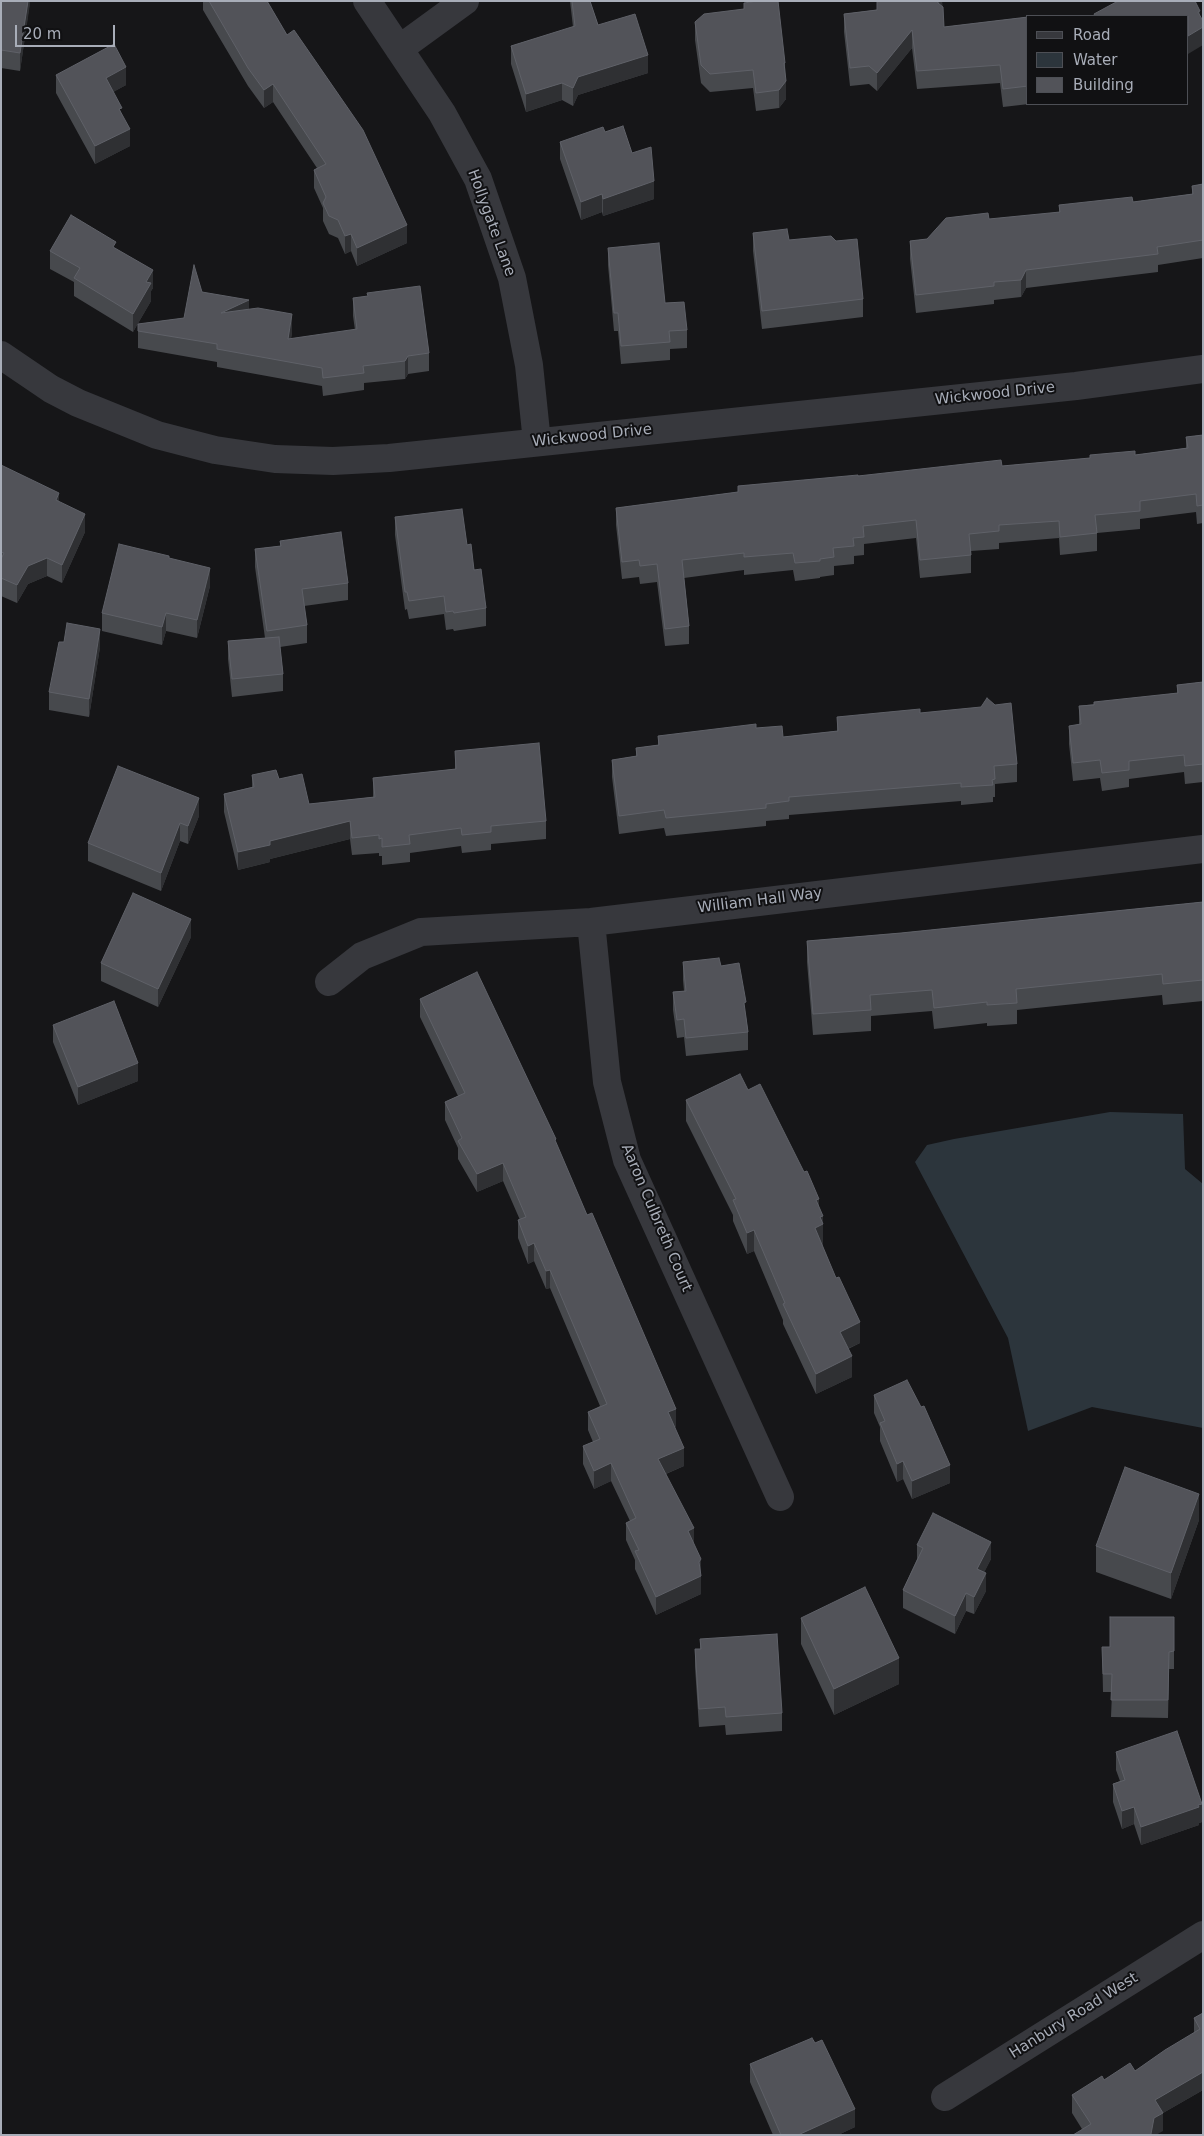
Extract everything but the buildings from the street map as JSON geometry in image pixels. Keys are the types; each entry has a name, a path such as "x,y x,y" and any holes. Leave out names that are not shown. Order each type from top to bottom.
{"street":[{"name":"Hollygate Lane","path":"368,1 442,113 478,179 492,214 512,278 529,365 537,442"},
{"path":"399,49 465,1"},
{"name":"Wickwood Drive","path":"1,355 51,389 78,403 157,435 215,450 275,459 333,461 390,458 1076,386 1203,369"},
{"name":"William Hall Way","path":"329,982 362,956 421,932 591,922 1203,849"},
{"name":"Aaron Culbreth Court","path":"591,922 606,1082 627,1160 780,1497"},
{"name":"Hanbury Road West","path":"945,2097 1203,1935"}],"water":[{"path":"1110,1112 1183,1114 1185,1169 1203,1184 1203,1428 1092,1407 1028,1431 1008,1338 915,1162 927,1145"}]}
